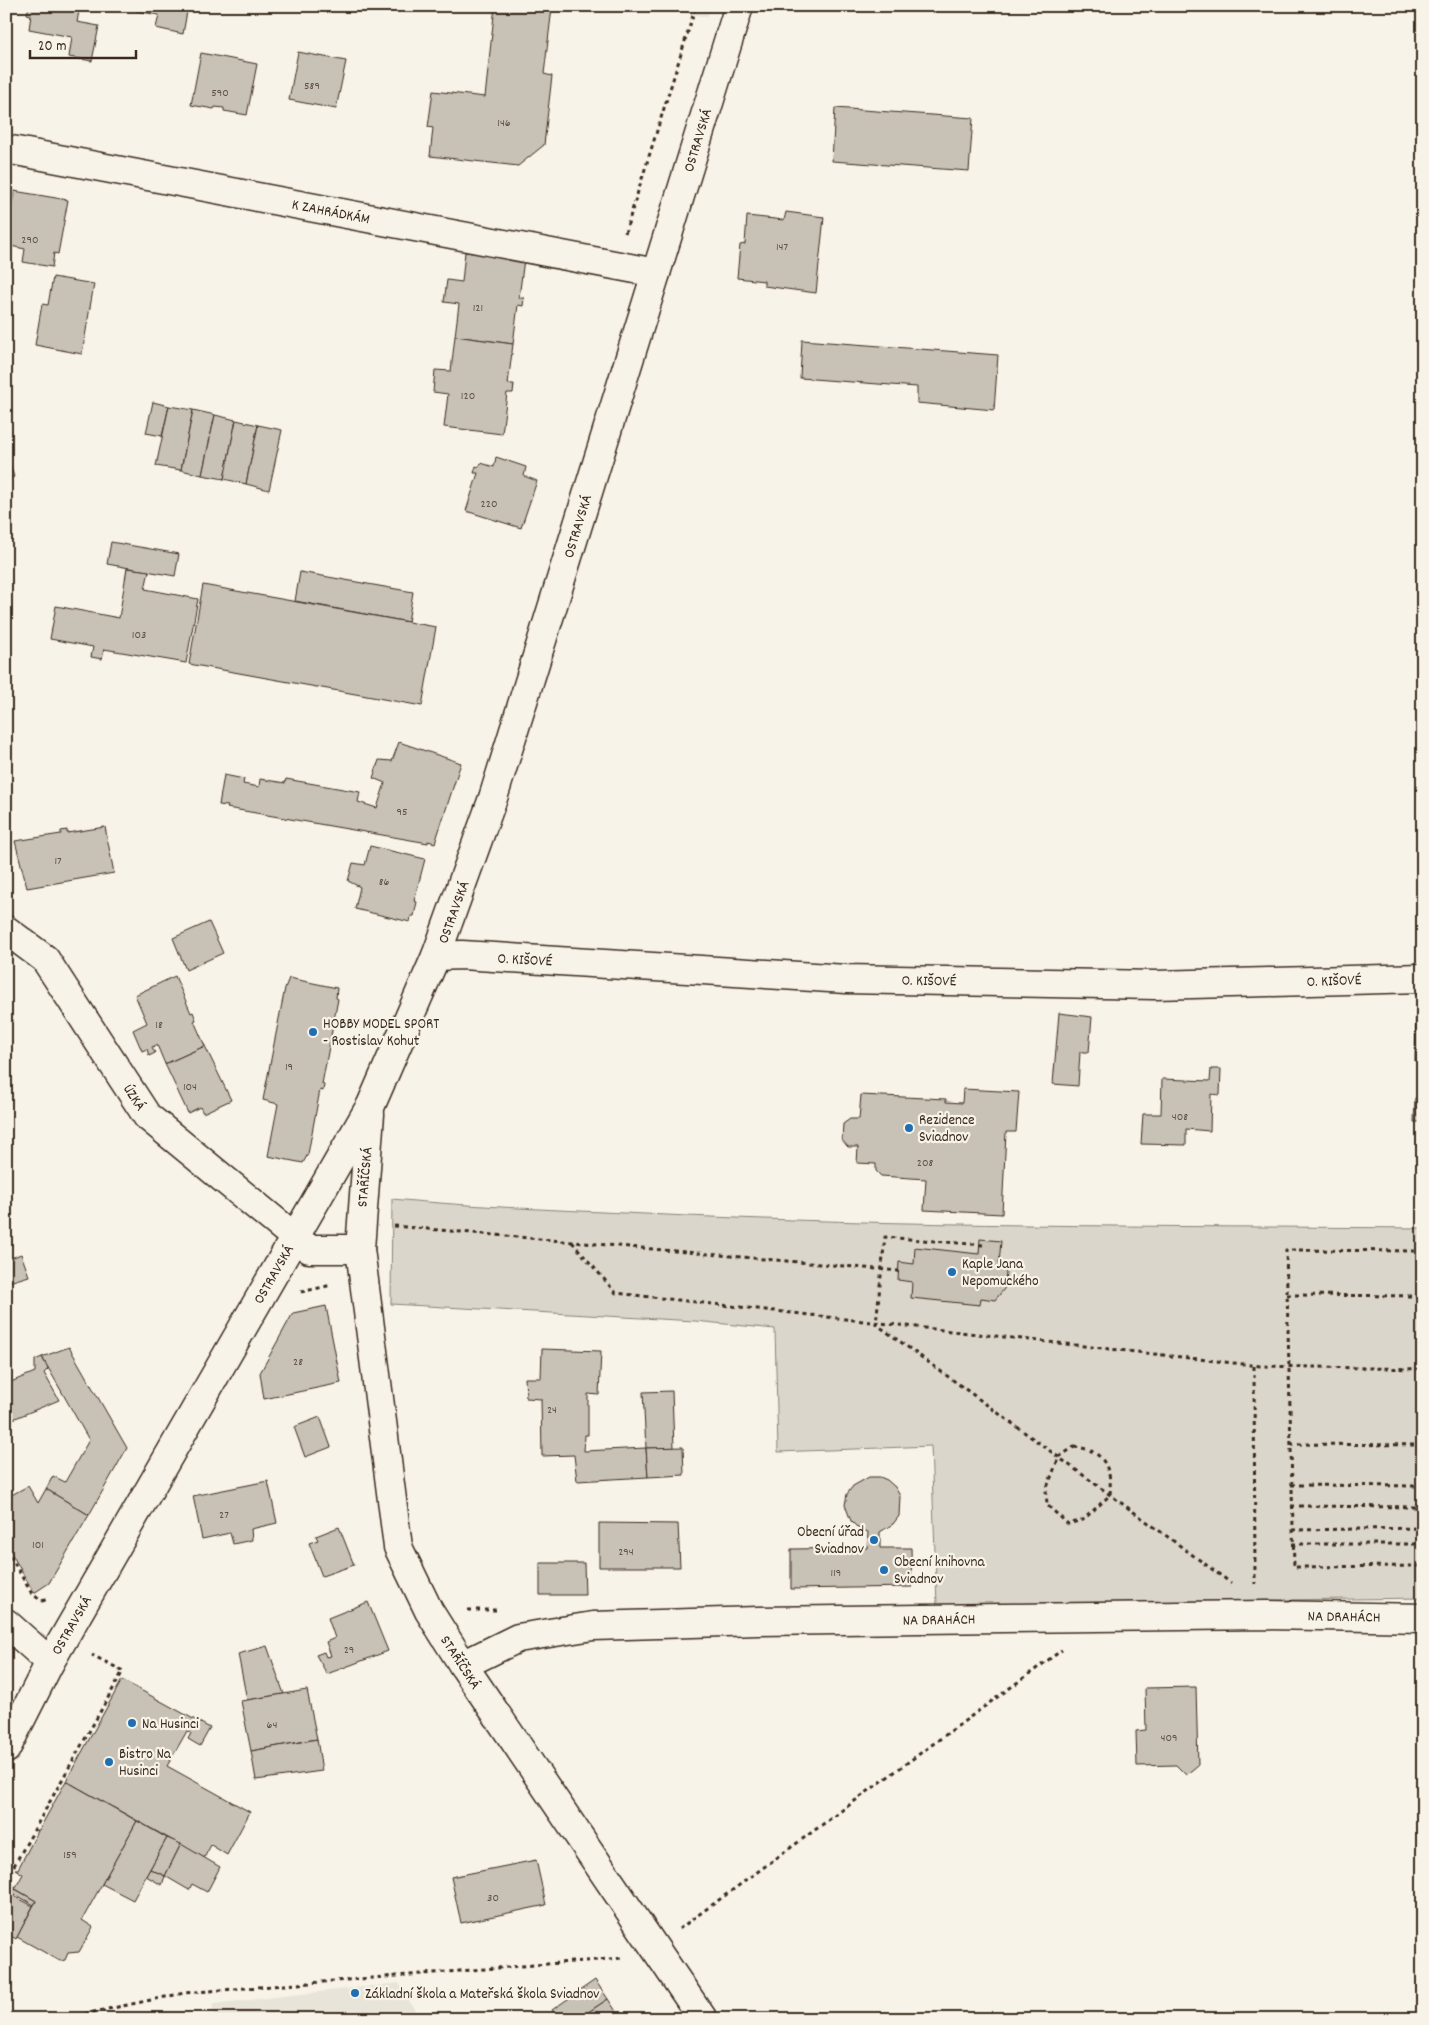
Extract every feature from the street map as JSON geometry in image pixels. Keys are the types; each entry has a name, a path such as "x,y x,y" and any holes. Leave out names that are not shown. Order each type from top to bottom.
{"street":[{"name":"OSTRAVSKÁ","path":"6,1749 50,1662 371,1105 436,956 492,798 739,6"},
{"name":"K ZAHRÁDKÁM","path":"6,149 656,273"},
{"name":"ÚZKÁ","path":"6,930 45,959 148,1116 294,1236"},
{"name":"O. KIŠOVÉ","path":"436,956 472,956 846,979 1155,985 1423,978"},
{"name":"STAŘÍČSKÁ","path":"371,1105 360,1237 398,1547 429,1611 463,1665 703,2019"},
{"path":"294,1236 309,1249 360,1237"},
{"name":"NA DRAHÁCH","path":"463,1665 518,1638 593,1626 1255,1608 1423,1618"},
{"path":"6,1623 50,1662"}],"path":[{"path":"615,265 696,6"},
{"path":"360,1237 572,1242 899,1271"},
{"path":"876,1324 885,1237 982,1245"},
{"path":"572,1242 616,1293 1254,1366 1423,1369"},
{"path":"1423,1251 1286,1250 1294,1567 1423,1566"},
{"path":"296,1294 331,1285 338,1288"},
{"path":"1287,1295 1423,1296"},
{"path":"876,1324 1059,1457 1255,1608"},
{"path":"1254,1366 1255,1608"},
{"path":"1290,1444 1423,1445"},
{"path":"1074,1447 1086,1448 1105,1462 1111,1477 1110,1496 1083,1520 1068,1524 1047,1505 1046,1490 1059,1457 1074,1447"},
{"path":"1291,1485 1423,1486"},
{"path":"1292,1506 1423,1507"},
{"path":"1292,1530 1423,1528"},
{"path":"1292,1544 1423,1544"},
{"path":"6,1549 32,1594 42,1601 51,1598"},
{"path":"61,2019 184,1993 657,1951 1067,1646"},
{"path":"6,1880 123,1671 85,1652"}],"shaded area":[{"path":"652,6 711,6 707,17"},
{"path":"392,1199 550,1210 839,1221 1034,1225 1423,1228 1423,1598 937,1605 931,1446 778,1452 775,1329 695,1321 391,1304"},
{"name":"Základní škola a Mateřská škola Sviadnov","path":"399,1983 420,2019 215,2019 212,2004"}],"building":[{"path":"29,6 80,6 77,22 99,26 92,61 69,57 72,37 29,29 31,15 27,14"},
{"path":"137,6 188,6 183,34 156,28 159,15 136,11"},
{"path":"495,6 552,8 544,74 552,76 544,145 518,166 430,156 433,128 428,127 433,91 485,97"},
{"path":"298,52 346,61 336,109 289,100"},
{"path":"201,53 257,64 247,115 224,111 224,108 215,107 214,109 191,105"},
{"path":"835,108 973,118 969,171 832,161"},
{"path":"14,191 68,200 58,254 54,253 52,267 23,262 25,249 6,245"},
{"path":"786,212 824,217 816,293 764,286 764,281 737,278 740,245 745,244 747,216 784,220"},
{"path":"465,252 524,259 519,298 524,298 523,306 518,305 513,344 455,336 459,304 444,302 447,280 462,282"},
{"path":"53,277 94,284 82,354 35,345 42,304 48,305"},
{"path":"455,336 513,344 508,384 514,384 513,393 507,393 502,434 444,427 448,394 433,392 435,370 451,371"},
{"path":"802,340 998,355 994,410 917,403 917,387 800,378"},
{"path":"153,402 169,406 162,436 146,433"},
{"path":"169,406 193,410 181,470 156,466"},
{"path":"193,410 215,415 202,475 181,470"},
{"path":"215,415 236,420 224,479 202,475"},
{"path":"236,420 258,425 246,484 224,479"},
{"path":"258,425 282,430 269,490 246,484"},
{"path":"6,454 14,477 6,480"},
{"path":"496,457 526,467 524,476 537,481 521,528 466,511 478,473 474,473 476,466 479,467 481,463 494,467"},
{"path":"111,542 179,554 175,576 107,564"},
{"path":"127,568 149,571 145,589 198,599 186,663 104,649 102,659 91,657 93,647 50,639 56,606 119,618"},
{"path":"300,572 413,592 408,622 295,601"},
{"path":"203,585 436,627 422,706 189,664"},
{"path":"399,742 461,763 435,843 227,808 228,806 219,805 224,775 244,779 243,784 259,787 260,779 285,783 286,779 360,792 358,802 377,808 385,783 373,778 379,760 392,761"},
{"path":"105,827 114,873 27,888 15,841 61,834 61,831 67,830 67,833"},
{"path":"370,846 425,859 414,901 417,902 414,916 411,916 410,922 355,909 360,887 348,881 353,863 365,865"},
{"path":"209,922 223,953 186,970 173,938"},
{"path":"175,976 191,1013 193,1012 196,1020 194,1021 205,1046 165,1064 157,1045 152,1047 155,1053 149,1056 147,1049 142,1051 133,1030 147,1023 135,995"},
{"path":"289,978 337,988 336,998 338,999 322,1084 324,1085 323,1091 320,1090 308,1154 303,1163 268,1156 278,1104 263,1100 285,988"},
{"path":"1416,1011 1423,1012 1423,1061 1415,1061"},
{"path":"1059,1013 1092,1017 1089,1052 1080,1052 1078,1086 1053,1084"},
{"path":"205,1046 231,1100 203,1113 200,1107 188,1113 165,1064"},
{"path":"1211,1069 1221,1069 1220,1095 1211,1094 1210,1131 1186,1129 1186,1145 1141,1144 1143,1114 1161,1114 1162,1079 1210,1081"},
{"path":"963,1089 1019,1092 1016,1132 1006,1132 1002,1214 924,1210 926,1179 881,1176 876,1171 876,1164 857,1163 858,1147 848,1147 842,1140 843,1124 850,1119 859,1119 861,1095 946,1099 946,1102 962,1103"},
{"path":"1415,1098 1423,1098 1423,1122 1414,1122"},
{"name":"Kaple Jana Nepomuckého","path":"980,1239 1001,1241 999,1264 1006,1273 1004,1289 995,1300 981,1298 980,1305 911,1298 912,1282 898,1280 899,1262 914,1264 915,1247 979,1254"},
{"path":"21,1254 29,1276 6,1283 6,1260"},
{"path":"326,1306 341,1383 264,1399 260,1373 293,1313"},
{"path":"69,1347 127,1448 89,1515 46,1489 53,1476 65,1482 89,1440 42,1357"},
{"path":"542,1349 601,1351 599,1395 588,1394 588,1435 585,1435 584,1451 646,1448 648,1477 577,1481 574,1455 542,1456 541,1399 526,1398 525,1378 541,1378"},
{"path":"42,1357 48,1369 44,1373 59,1400 6,1422 6,1384 35,1372 35,1360"},
{"path":"672,1391 674,1448 646,1448 643,1392"},
{"path":"320,1417 331,1447 305,1457 294,1427"},
{"path":"683,1447 684,1475 648,1477 646,1448"},
{"name":"Obecní úřad Sviadnov","path":"869,1477 880,1477 887,1480 895,1487 900,1496 899,1516 893,1524 880,1532 880,1548 911,1548 912,1587 791,1589 791,1549 867,1548 868,1532 859,1529 851,1521 845,1505 847,1494 853,1486"},
{"path":"268,1481 277,1523 251,1529 252,1540 233,1544 230,1533 202,1539 193,1496"},
{"path":"28,1486 38,1503 46,1489 89,1515 49,1583 34,1593 6,1544 6,1498"},
{"path":"599,1523 678,1524 680,1567 599,1567"},
{"path":"339,1527 354,1565 322,1576 309,1543 318,1540 316,1536"},
{"path":"540,1563 584,1563 585,1595 540,1595"},
{"path":"368,1602 388,1651 327,1674 316,1655 324,1652 326,1657 331,1656 326,1642 335,1638 328,1618"},
{"path":"267,1646 284,1694 247,1700 238,1654"},
{"path":"122,1680 210,1728 200,1746 188,1739 191,1733 187,1731 167,1766 250,1812 227,1855 211,1845 204,1858 66,1781"},
{"path":"1196,1687 1198,1765 1186,1775 1176,1765 1137,1766 1136,1731 1146,1730 1145,1688"},
{"path":"307,1690 317,1739 251,1751 241,1701"},
{"path":"317,1739 322,1771 256,1780 251,1751"},
{"path":"66,1781 137,1821 82,1920 93,1927 79,1952 68,1953 65,1960 60,1961 17,1937 36,1901 7,1884 8,1882 16,1887 23,1874 15,1869 18,1869 38,1831 36,1830 39,1830"},
{"path":"137,1821 167,1838 133,1900 102,1884"},
{"path":"167,1838 181,1844 165,1876 150,1869"},
{"path":"181,1844 220,1867 207,1892 192,1884 189,1890 165,1876"},
{"path":"536,1860 546,1905 461,1923 451,1877"},
{"path":"150,1869 165,1876 162,1885 146,1876"},
{"path":"8,1886 12,1888 10,1894 33,1906 16,1939 6,1933"},
{"path":"15,1889 36,1901 34,1905 13,1893"},
{"path":"595,1980 608,1999 578,2019 558,2019 552,2010"},
{"path":"608,1999 621,2019 578,2019"}],"place":[{"name":"HOBBY MODEL SPORT - Rostislav Kohut","path":"313,1032"},
{"name":"Rezidence Sviadnov","path":"909,1128"},
{"name":"Kaple Jana Nepomuckého","path":"952,1272"},
{"name":"Obecní úřad Sviadnov","path":"874,1540"},
{"name":"Obecní knihovna Sviadnov","path":"884,1570"},
{"name":"Na Husinci","path":"132,1723"},
{"name":"Bistro Na Husinci","path":"109,1762"},
{"name":"Základní škola a Mateřská škola Sviadnov","path":"355,1993"}]}
